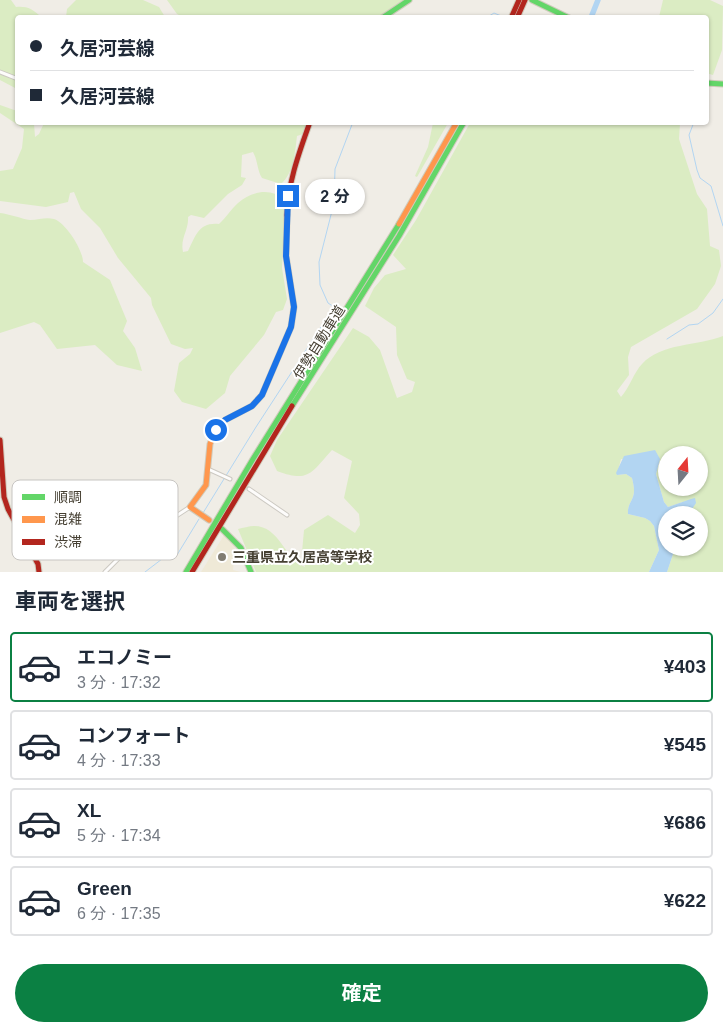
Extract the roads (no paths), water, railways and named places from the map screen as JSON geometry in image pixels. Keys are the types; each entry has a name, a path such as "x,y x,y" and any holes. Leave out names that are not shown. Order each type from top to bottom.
{"main road":[{"path":"386,15 409,0"},
{"path":"512,15 519,0"},
{"path":"518,15 525,0"},
{"path":"532,0 540,2 564,15"},
{"path":"709,83 723,84"},
{"path":"209,520 190,507 202,492 208,469 210,444 216,430 225,420 252,406 262,395 292,323 294,300 288,270 285,239 288,196 293,170 309,125"},
{"name":"伊勢自動車道","path":"186,572 245,470 403,218 455,125"},
{"name":"伊勢自動車道","path":"192,572 250,473 408,221 462,125"},
{"path":"0,440 4,497 12,516"},
{"path":"222,529 240,545 248,558 251,572"},
{"path":"36,560 38,572"}],"street":[{"path":"0,72 15,78"},
{"path":"208,469 230,480"},
{"path":"249,489 286,515"},
{"path":"178,515 190,507"},
{"path":"105,572 117,560"}],"water":[{"path":"655,450 658,455 656,474 658,496 662,496 667,506 658,506 658,545 654,526 650,521 628,514 634,494 632,478 626,474 617,475 616,473 624,456"},
{"path":"695,498 696,503 694,506 671,506"},
{"path":"658,552 658,556 672,556 667,572 649,572"}],"waterway":[{"path":"592,15 598,0"},
{"path":"491,15 494,13 499,15"},
{"path":"203,513 334,307 328,303 320,285 319,262 334,203 335,169 352,125"},
{"path":"693,125 689,135 697,170 700,178 711,186 723,226"},
{"path":"667,339 689,325 698,324 713,313 723,299"},
{"path":"178,553 199,519"},
{"path":"145,572 161,560"}],"place":[{"name":"三重県立久居高等学校","path":"222,557"}]}
